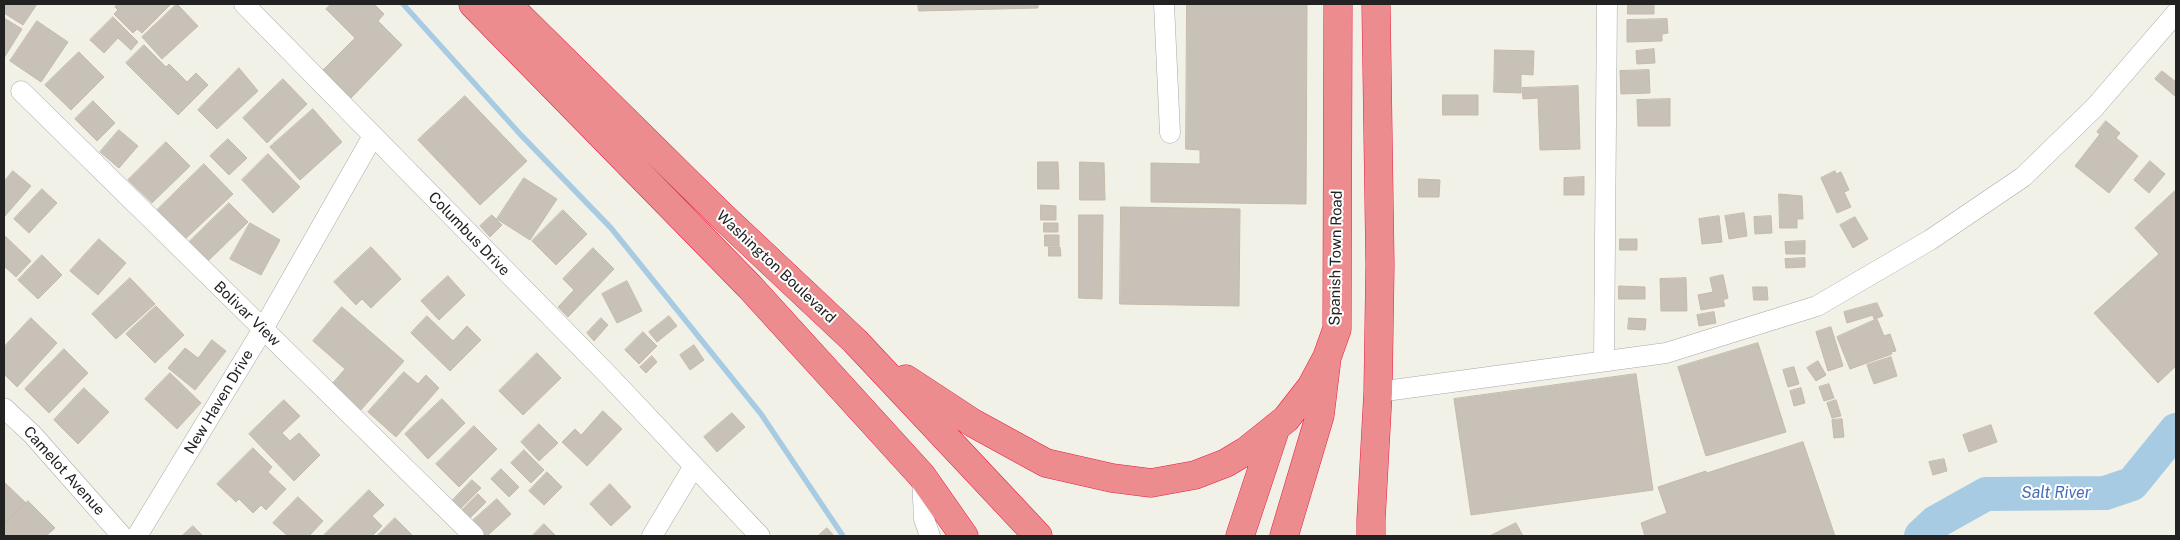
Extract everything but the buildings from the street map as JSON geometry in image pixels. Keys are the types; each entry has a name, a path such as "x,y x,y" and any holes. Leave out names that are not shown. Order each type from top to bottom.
{"highway":[{"name":"Washington Boulevard","path":"473,4 750,287 922,476 964,536"},
{"name":"Washington Boulevard","path":"506,4 721,215 855,341 1038,536"},
{"name":"Spanish Town Road","path":"1284,536 1320,414 1327,357 1337,329 1338,4"},
{"path":"1372,536 1371,520 1378,392 1380,264 1376,4"},
{"path":"855,341 886,366 973,423 1046,463 1112,478 1151,484 1195,475 1226,464 1246,452 1286,419 1311,387 1327,357"},
{"path":"1240,536 1276,427"}],"street":[{"name":"Columbus Drive","path":"244,4 760,536"},
{"path":"1164,4 1170,133"},
{"path":"1604,361 1607,4"},
{"path":"1378,392 1666,353 1817,306 1930,240 2023,177 2095,107 2176,13"},
{"name":"Bolivar View","path":"21,91 474,536"},
{"name":"New Haven Drive","path":"138,536 263,329 373,136"},
{"name":"Camelot Avenue","path":"4,408 32,434 122,536"},
{"path":"652,536 694,466"},
{"path":"922,476 924,519 930,536"}],"waterway":[{"path":"403,4 520,134 611,228 761,414 843,536"},
{"name":"Salt River","path":"1921,536 1936,522 1986,494 2105,493 2132,484 2176,430"}]}
